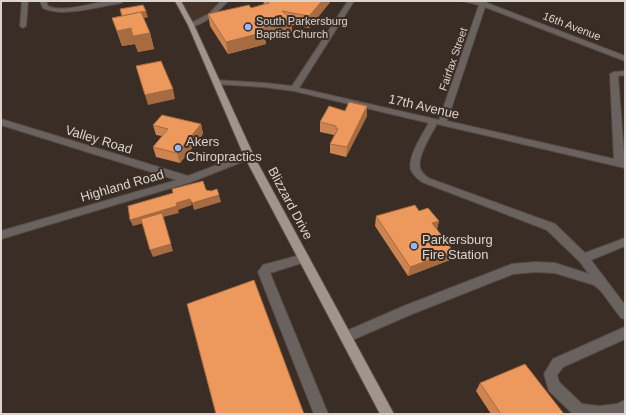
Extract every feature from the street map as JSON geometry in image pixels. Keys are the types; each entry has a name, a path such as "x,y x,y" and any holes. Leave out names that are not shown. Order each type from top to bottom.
{"main road":[{"name":"Blizzard Drive","path":"178,1 191,25 249,156 387,414"}],"street":[{"path":"23,26 25,1"},
{"path":"43,1 45,7 51,10 70,9 121,1"},
{"path":"191,25 211,15 225,1"},
{"path":"294,89 351,1"},
{"name":"16th Avenue","path":"466,1 484,3 625,59"},
{"name":"Fairfax Street","path":"484,3 438,123 416,157 416,171 425,180 550,227 584,259 625,314"},
{"path":"622,165 614,74 625,73"},
{"name":"17th Avenue","path":"216,82 264,85 294,89 622,165"},
{"name":"Valley Road","path":"1,122 188,180"},
{"name":"Highland Road","path":"1,235 188,180 249,156"},
{"path":"584,259 625,242"},
{"path":"304,258 267,268 264,272 321,414"},
{"path":"346,337 408,310 512,269 535,267 555,268 598,282 605,288"},
{"path":"625,333 558,363 550,374 554,386 579,410 599,413 619,411 625,407"}],"shaded area":[{"path":"179,1 225,1 211,15 191,25"}],"building":[{"path":"266,1 322,1 309,16 282,11 292,20 261,28 265,32 226,42 208,14 249,5 251,8 269,3"},
{"path":"143,5 146,11 122,16 120,9"},
{"path":"141,12 150,33 133,36 131,28 117,31 112,18"},
{"path":"161,61 173,89 145,95 136,66"},
{"path":"349,102 367,106 347,147 330,144 338,129 336,126 320,122 329,106 345,111"},
{"path":"162,115 201,124 177,153 153,147 168,129 153,125"},
{"path":"203,181 206,190 211,191 217,189 219,195 192,203 190,199 176,203 177,206 130,220 128,206 173,193 172,189"},
{"name":"Parkersburg Fire Station","path":"415,205 419,211 428,208 439,221 432,223 453,251 410,267 376,216"},
{"path":"162,213 171,244 150,250 141,219"},
{"path":"254,280 304,414 216,414 187,304"},
{"path":"525,364 564,414 501,414 480,383"}],"place":[{"name":"South Parkersburg Baptist Church","path":"248,27"},
{"name":"Akers Chiropractics","path":"178,148"},
{"name":"Parkersburg Fire Station","path":"414,246"}]}
